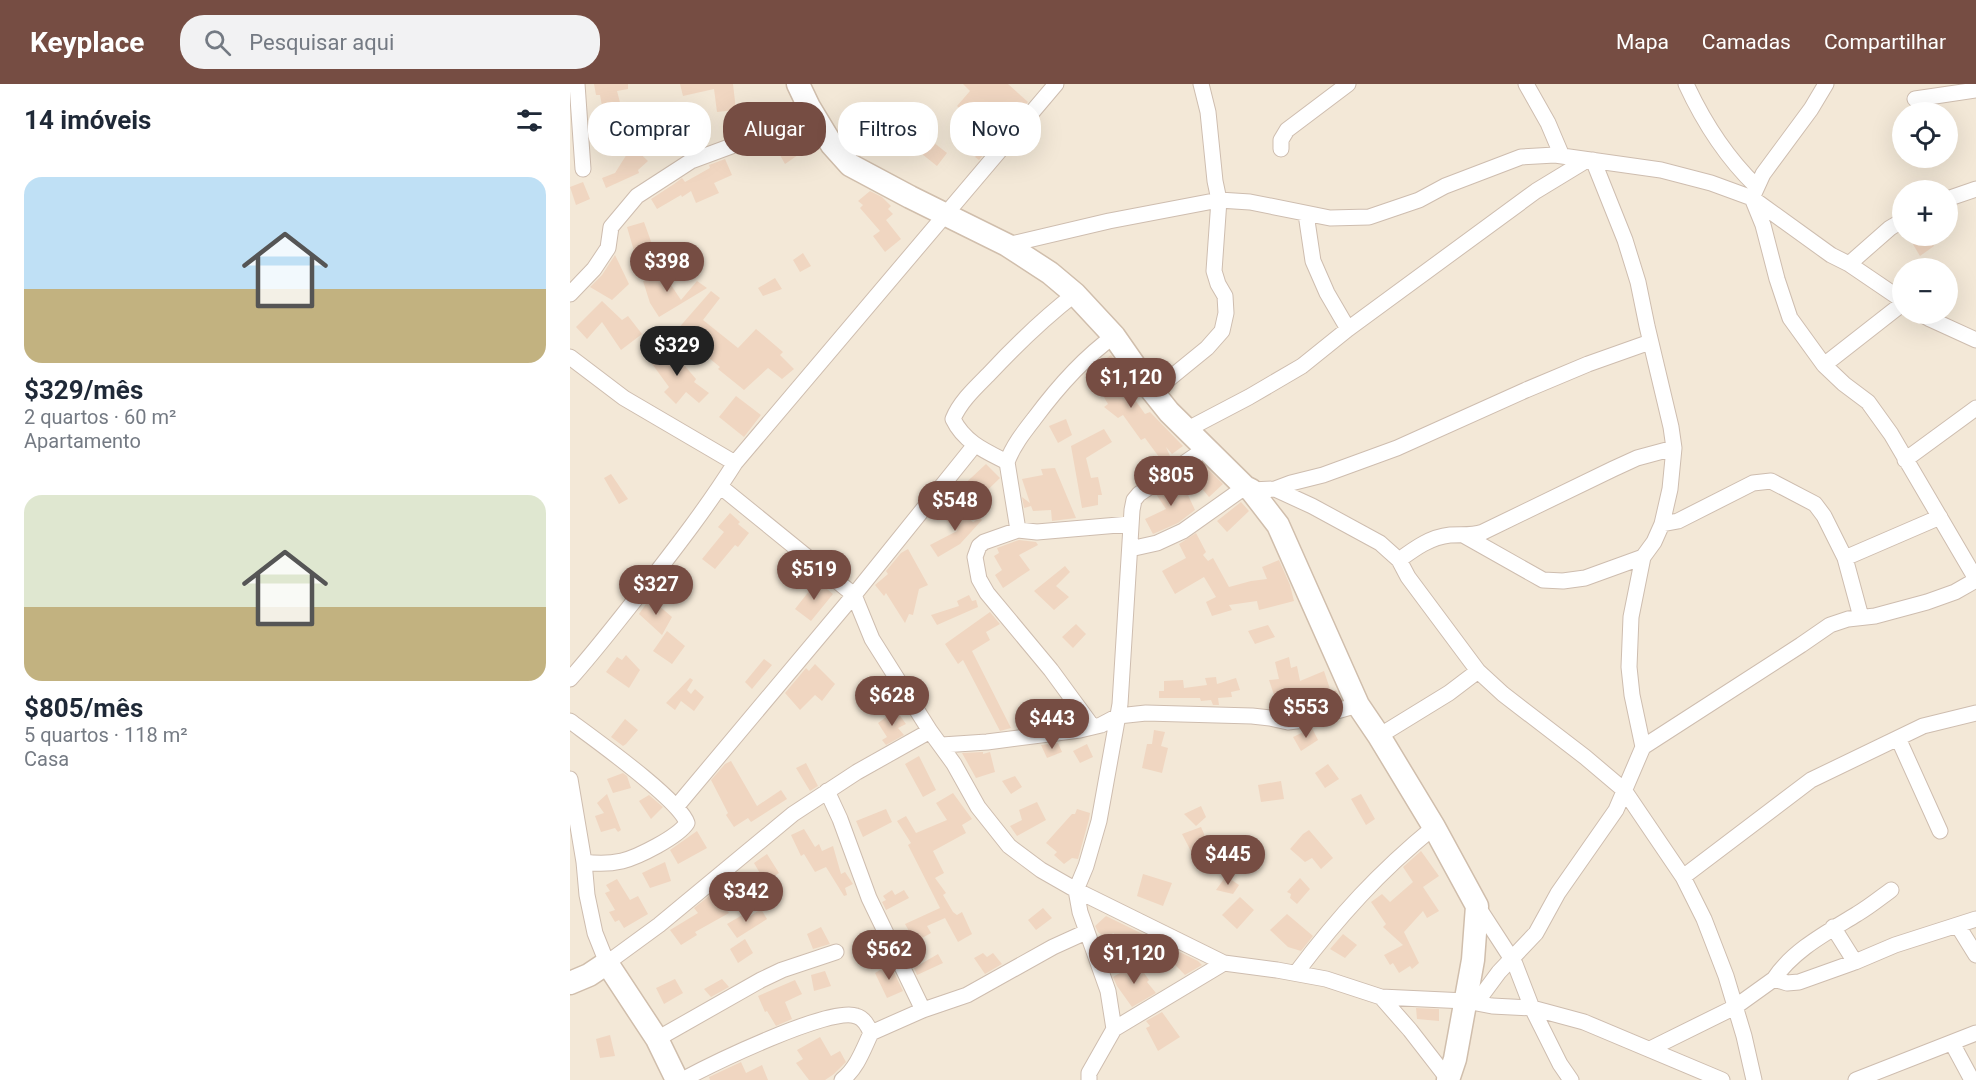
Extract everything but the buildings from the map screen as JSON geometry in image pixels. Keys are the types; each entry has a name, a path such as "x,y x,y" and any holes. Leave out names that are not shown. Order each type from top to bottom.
{"street":[{"path":"576,84 583,169"},
{"path":"798,84 807,102"},
{"path":"570,679 611,631 721,487 735,464 1056,84"},
{"path":"1153,392 1207,348 1222,331 1226,313 1225,296 1214,271 1219,200 1208,112 1201,84"},
{"path":"1281,149 1281,140 1287,130 1348,84"},
{"path":"1526,84 1548,123 1562,156"},
{"path":"1686,84 1704,121 1754,192 1831,255 1849,264 1892,295"},
{"path":"1471,1002 1536,933 1558,893 1616,810 1643,747 1830,625 1848,618 1875,616 1927,602 1954,592 1976,579 1891,434 1868,402 1824,365 1790,318 1777,279 1754,192 1763,174 1811,110 1826,84"},
{"path":"1915,99 1976,90"},
{"path":"826,135 850,165 1007,245 1050,273 1075,294 1114,336 1153,392 1205,449 1248,489 1278,525 1358,705 1434,827 1477,906 1511,958 1524,984 1532,1008 1560,1064 1571,1080"},
{"path":"570,294 594,269 608,248 611,227 637,196 692,161 723,149"},
{"path":"1007,245 1098,223 1219,200 1250,202 1330,218 1369,217 1419,200 1445,186 1521,157 1562,156 1661,170 1754,192"},
{"path":"1188,429 1250,397 1302,366 1348,329 1536,190 1590,160"},
{"path":"1590,160 1625,240 1638,282 1674,448 1670,489 1662,524 1654,542 1643,557 1631,617 1629,667 1632,695 1643,747"},
{"path":"1958,195 1976,189"},
{"path":"1306,214 1313,261 1327,293 1348,329"},
{"path":"1849,264 1892,227"},
{"path":"1006,462 974,446 957,428 953,419 961,404 1006,356 1054,310 1075,294"},
{"path":"1824,365 1892,310"},
{"path":"1939,324 1976,340"},
{"path":"1018,530 1006,462 1018,440 1044,405 1078,366 1114,336"},
{"path":"1130,549 1157,543 1183,531 1248,489 1275,489 1323,475 1397,448 1537,385 1650,342"},
{"path":"570,357 624,398 735,464"},
{"path":"1905,460 1976,408"},
{"path":"676,806 854,595 974,446"},
{"path":"1399,560 1432,539 1483,532 1637,458 1674,448"},
{"path":"1114,1029 1107,991 1086,932 1076,890 1086,866 1099,821 1118,716 1130,524 1134,500 1139,494 1205,449"},
{"path":"1662,524 1678,521 1753,483 1771,482 1815,504 1824,516 1845,558 1861,617"},
{"path":"721,487 854,595 872,639 930,731 942,745 978,807 1009,846 1041,870 1076,890 1224,963 1296,973 1381,997 1532,1008 1584,1022 1722,1080"},
{"path":"1275,489 1312,506 1380,543 1399,560 1408,577 1479,671 1503,694 1593,763 1624,790 1692,893 1716,948 1744,1036 1754,1080"},
{"path":"1845,558 1940,518"},
{"path":"1092,726 1051,670 987,593 979,579 975,556 979,546 984,542 1018,530 1037,532 1130,524"},
{"path":"1465,536 1543,580 1563,581 1585,578 1643,557"},
{"path":"1379,736 1449,693 1479,671"},
{"path":"942,745 987,742 1080,730 1101,725 1118,716 1146,713 1252,716 1288,722 1305,720 1358,705"},
{"path":"1683,878 1811,780 1923,726 1976,713"},
{"path":"570,721 676,806 687,823 677,833 625,860 599,864 584,862"},
{"path":"570,983 589,975 659,925 793,814 857,772 930,731"},
{"path":"1898,738 1940,831"},
{"path":"570,779 584,862 587,895 595,933 607,963 657,1039 679,1080 748,1048 837,1015 855,1015 866,1023 871,1033"},
{"path":"828,791 869,898 924,1010"},
{"path":"1296,973 1347,908 1398,856 1434,827"},
{"path":"1650,1049 1735,1007 1774,980 1788,962 1833,927 1858,914 1892,890"},
{"path":"1448,1080 1471,1002 1477,906"},
{"path":"1774,980 1787,983 1799,982 1895,945 1976,919"},
{"path":"1958,926 1976,955"},
{"path":"1833,927 1855,962"},
{"path":"842,1080 850,1074 858,1062 871,1033 924,1010 967,995 1053,947 1086,932"},
{"path":"657,1039 761,980 782,970 836,952"},
{"path":"1085,1078 1114,1029 1224,963"},
{"path":"1381,997 1448,1080"},
{"path":"1856,1080 1976,1033"},
{"path":"1952,1043 1972,1080"}],"shaded area":[{"path":"570,84 1976,84 1976,1080 570,1080"}]}
